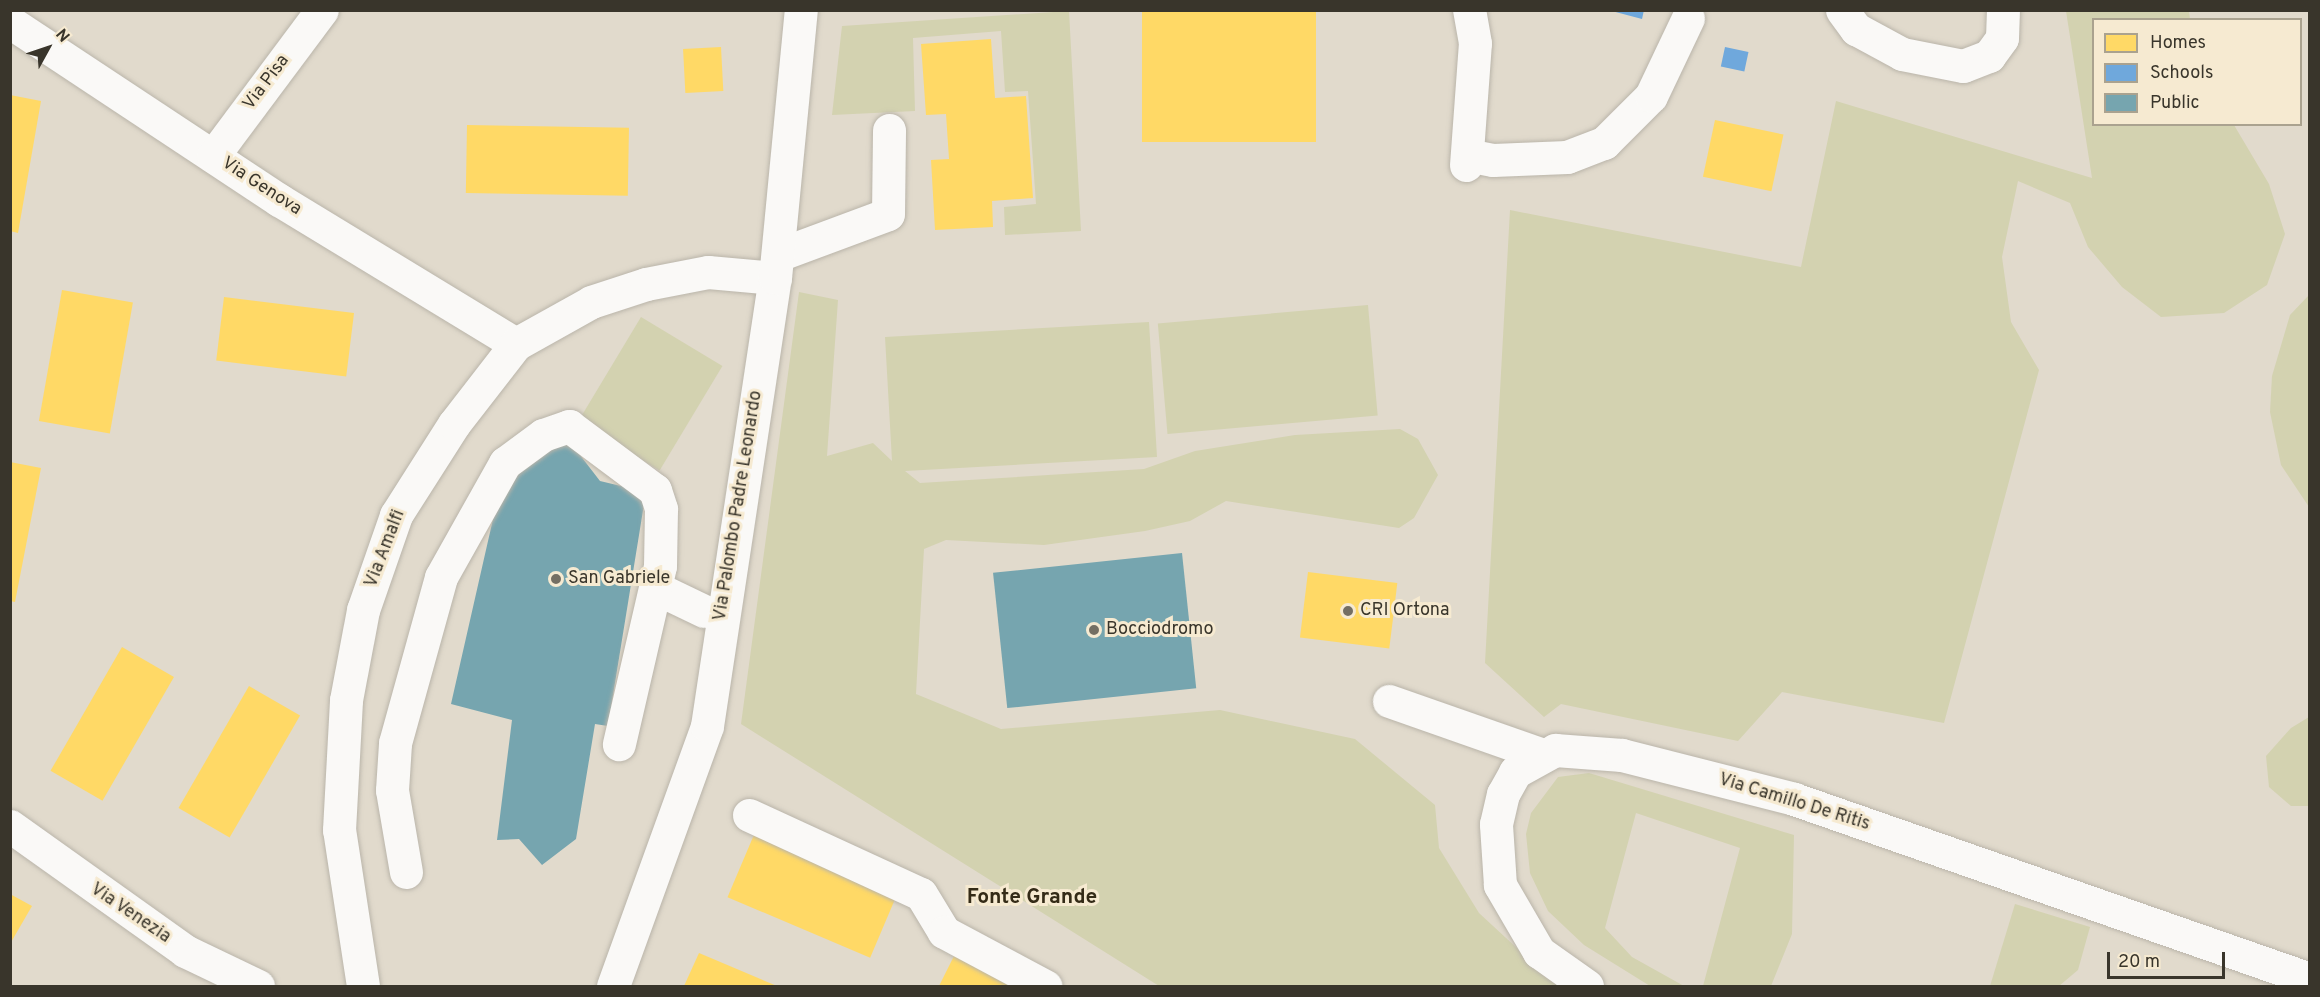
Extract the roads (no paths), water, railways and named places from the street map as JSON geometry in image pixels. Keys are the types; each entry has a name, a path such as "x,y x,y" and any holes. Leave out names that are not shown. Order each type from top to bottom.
{"street":[{"name":"Via Pisa","path":"213,156 322,10"},
{"name":"Via Palombo Padre Leonardo","path":"613,987 707,726 776,266 801,10"},
{"path":"1469,10 1475,43 1467,160 1567,157 1604,143 1651,96 1688,18"},
{"path":"1842,10 1856,29 1902,54 1963,66 1989,56 2002,38 2003,10"},
{"name":"Via Genova","path":"10,22 213,156 516,344"},
{"path":"776,266 888,214 889,130"},
{"name":"Via Amalfi","path":"363,987 339,830 346,700 363,609 396,515 454,424 516,344 591,302 646,284 708,272 776,266"},
{"path":"406,873 392,790 395,743 441,577 505,463 543,435 569,426 655,490 662,527 656,588 619,744"},
{"path":"656,588 704,611"},
{"path":"1389,701 1540,754"},
{"name":"Via Camillo De Ritis","path":"1540,754 1597,751 1794,799 2310,979"},
{"path":"1540,754 1515,772 1503,794 1496,824 1500,885 1539,952 1587,987"},
{"path":"749,815 921,894 944,932 1045,987"},
{"name":"Via Venezia","path":"10,826 186,951 258,987"}],"place":[{"name":"San Gabriele","path":"556,579"},
{"name":"CRI Ortona","path":"1348,611"},
{"name":"Bocciodromo","path":"1094,630"}],"district":[{"name":"Fonte Grande","path":"1032,898"}]}
